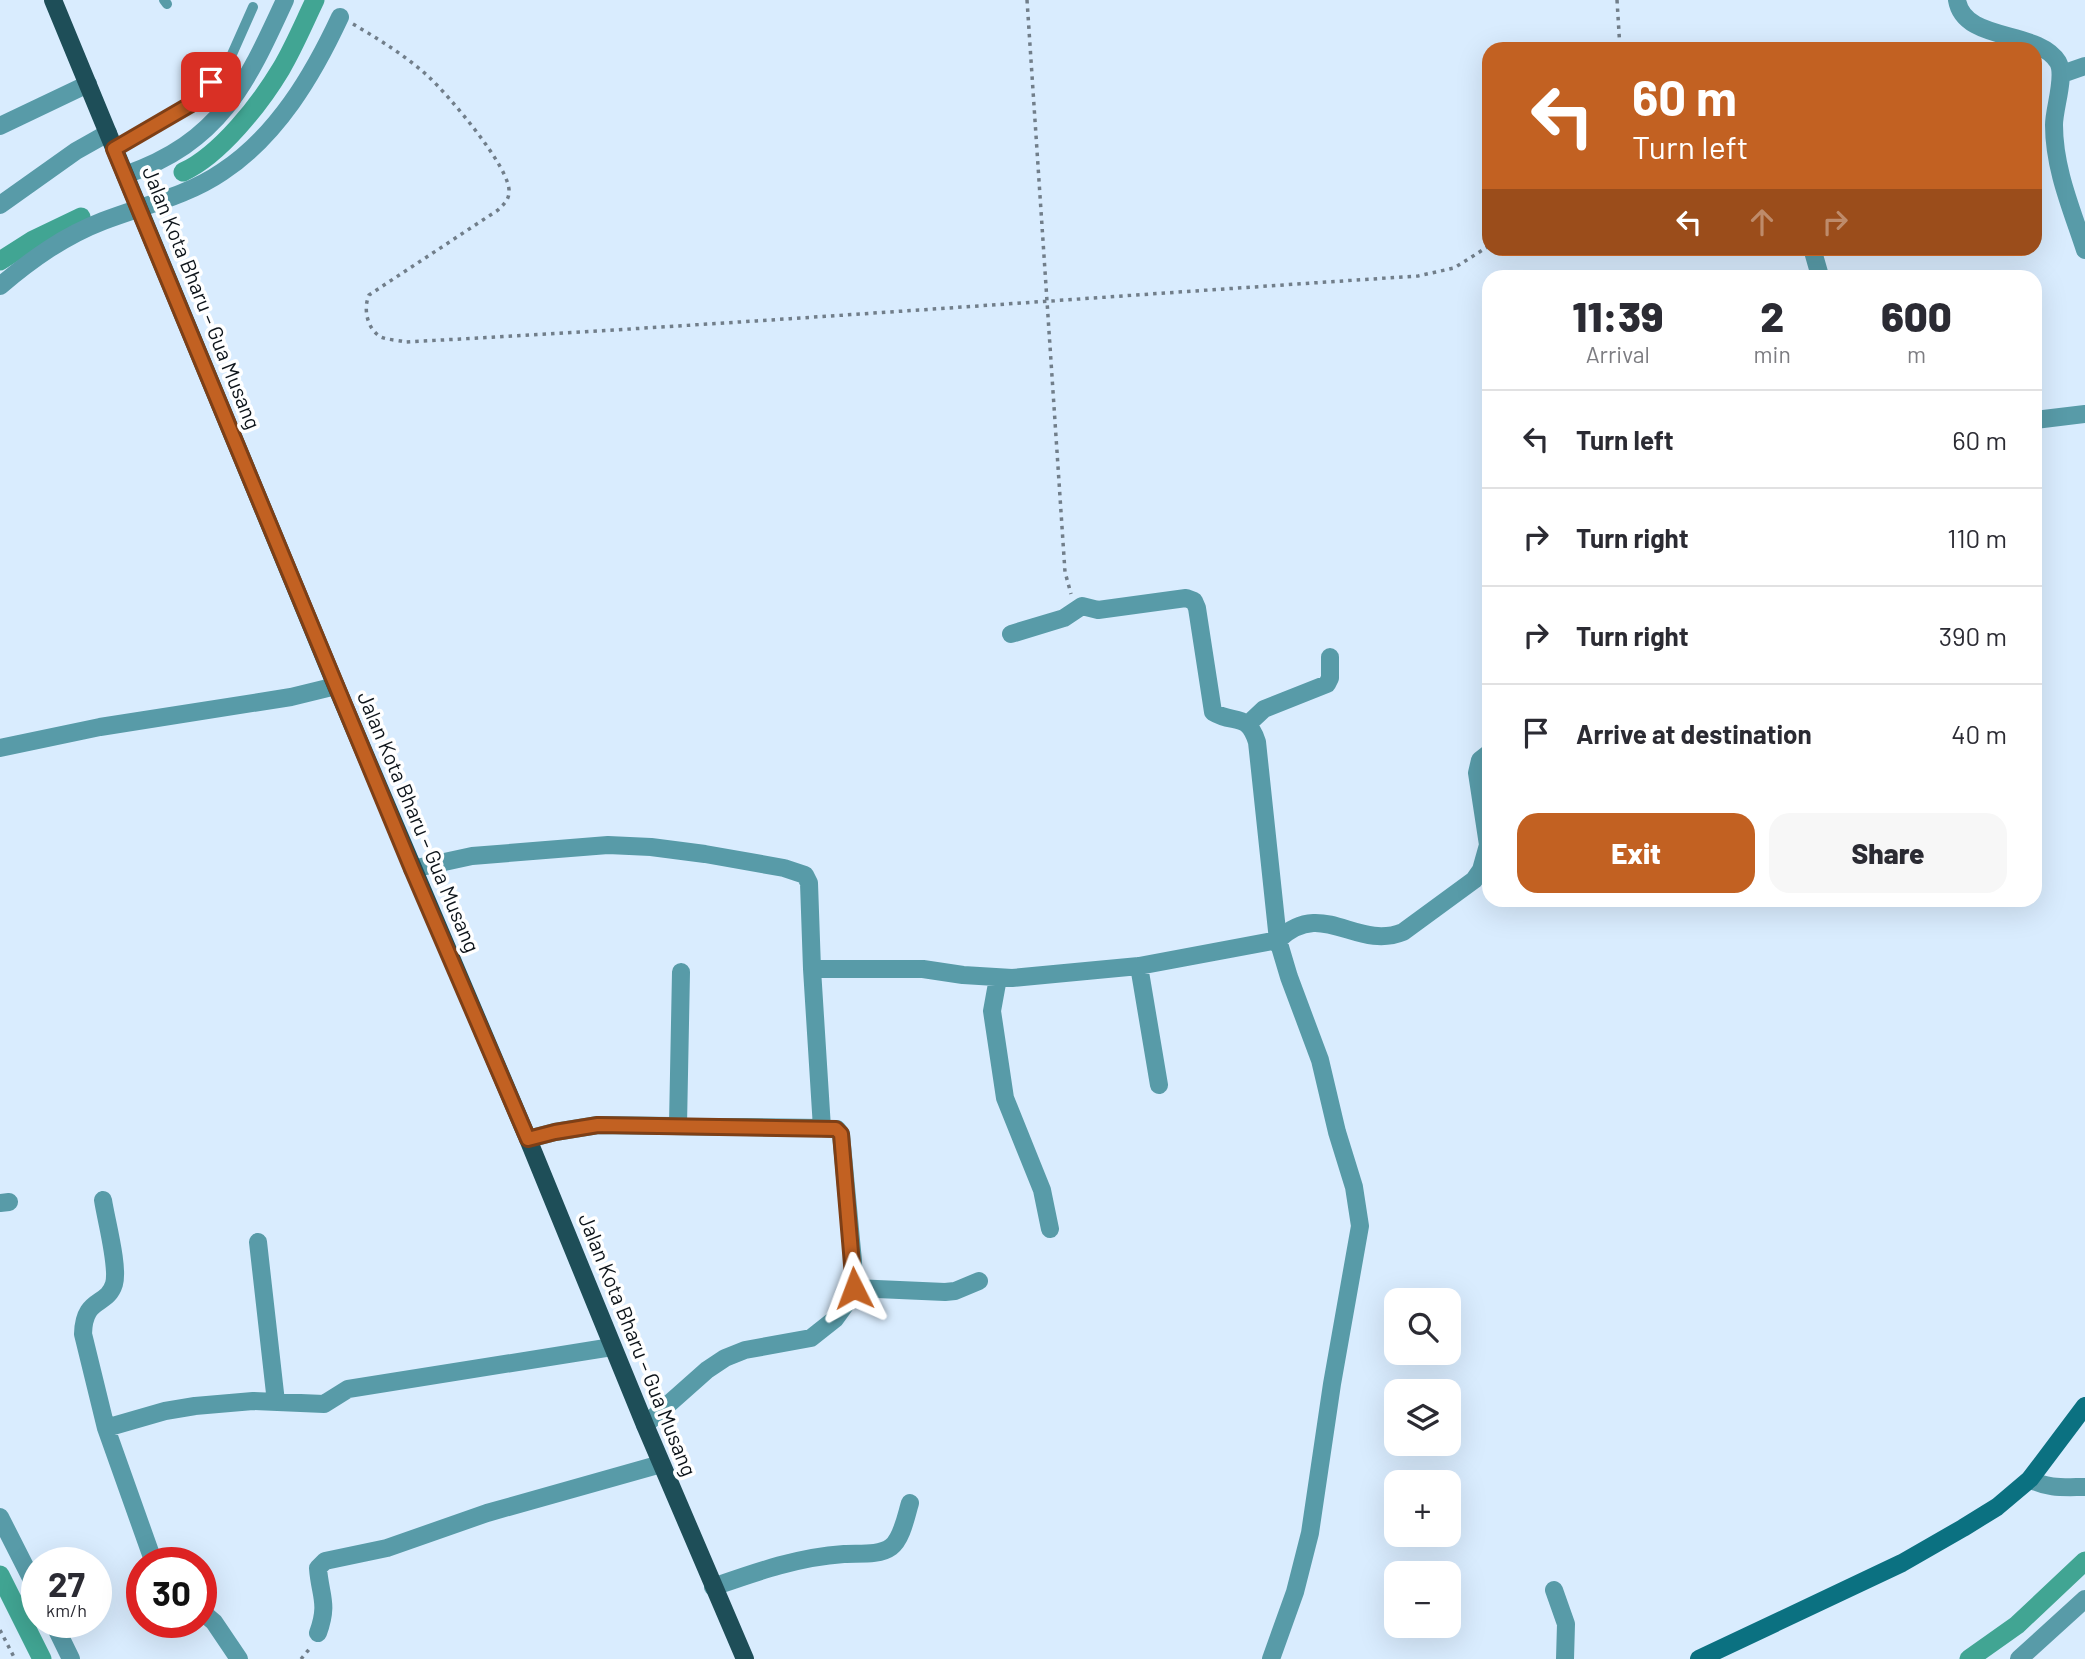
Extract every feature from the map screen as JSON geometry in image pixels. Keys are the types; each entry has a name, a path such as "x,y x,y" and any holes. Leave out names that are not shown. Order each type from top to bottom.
{"main road":[{"name":"Jalan Kota Bharu – Gua Musang","path":"53,0 412,869 745,1659"},
{"path":"1699,1659 1932,1546 1997,1507 2030,1479 2085,1406"}],"street":[{"path":"125,175 163,160 179,150 203,133 223,112 245,79 285,0"},
{"path":"1957,0 1964,17 1974,24 2024,42"},
{"path":"0,286 58,242 100,222 212,178 247,152 307,82 340,17"},
{"path":"2042,49 2058,62 2062,74 2054,108 2057,154 2085,250"},
{"path":"2062,74 2085,66"},
{"path":"0,126 88,84"},
{"path":"0,205 76,151 111,141"},
{"path":"2042,419 2085,414"},
{"path":"1011,634 1064,618 1082,606 1098,610 1186,598 1194,601 1213,712 1248,724 1257,743 1278,940 1320,1060 1337,1132 1354,1187 1360,1226 1332,1384 1310,1533 1295,1592 1271,1659"},
{"path":"1248,724 1264,709 1327,684 1331,678 1330,657"},
{"path":"0,748 112,725 336,686"},
{"path":"1482,758 1477,773 1482,806"},
{"path":"412,869 472,856 608,845 705,854 805,875 809,883 822,1128"},
{"path":"812,969 923,969 998,978 1139,967 1278,940 1295,926 1318,921 1375,936 1391,937 1403,932 1474,880 1482,866"},
{"path":"1139,967 1159,1085"},
{"path":"678,1125 681,972"},
{"path":"998,978 992,1011 1005,1098 1042,1190 1050,1229"},
{"path":"528,1139 598,1125 822,1128 836,1129 841,1134 854,1288 835,1319 811,1338 745,1350 725,1359 707,1370 645,1425"},
{"path":"103,1200 114,1285 89,1309 84,1319 83,1334 106,1428 148,1547"},
{"path":"258,1242 276,1402"},
{"path":"854,1288 945,1292 955,1291 979,1280"},
{"path":"106,1428 165,1411 195,1406 253,1401 324,1404 348,1390 612,1347"},
{"path":"318,1633 325,1601 318,1568 325,1561 387,1548 487,1513 662,1464"},
{"path":"2030,1479 2056,1488 2085,1487"},
{"path":"713,1587 794,1561 880,1552 891,1547 897,1540 910,1503"},
{"path":"0,1517 21,1558"},
{"path":"1554,1590 1566,1624 1565,1659"},
{"path":"2019,1659 2085,1600"},
{"path":"217,1626 239,1659"},
{"path":"61,1638 71,1659"}],"lane":[{"path":"111,141 193,103 229,61 253,7"}],"path":[{"path":"1027,0 1065,572 1074,599 1082,606"},
{"path":"1617,0 1620,42"},
{"path":"340,17 393,48 429,77 455,106 506,177 509,192 506,202 498,210 369,295 365,303 372,328 382,337 405,342 691,326 1418,276 1454,268 1482,250"},
{"path":"0,1630 15,1659"}],"waterway":[{"path":"183,172 211,154 251,112 281,69 315,0"},
{"path":"0,261 33,240 81,217"},
{"path":"1969,1659 2017,1625 2085,1561"},
{"path":"0,1575 42,1659"}],"route":[{"path":"211,82 193,103 114,149 412,869 528,1139 598,1125 836,1129 841,1134 854,1288"}]}
